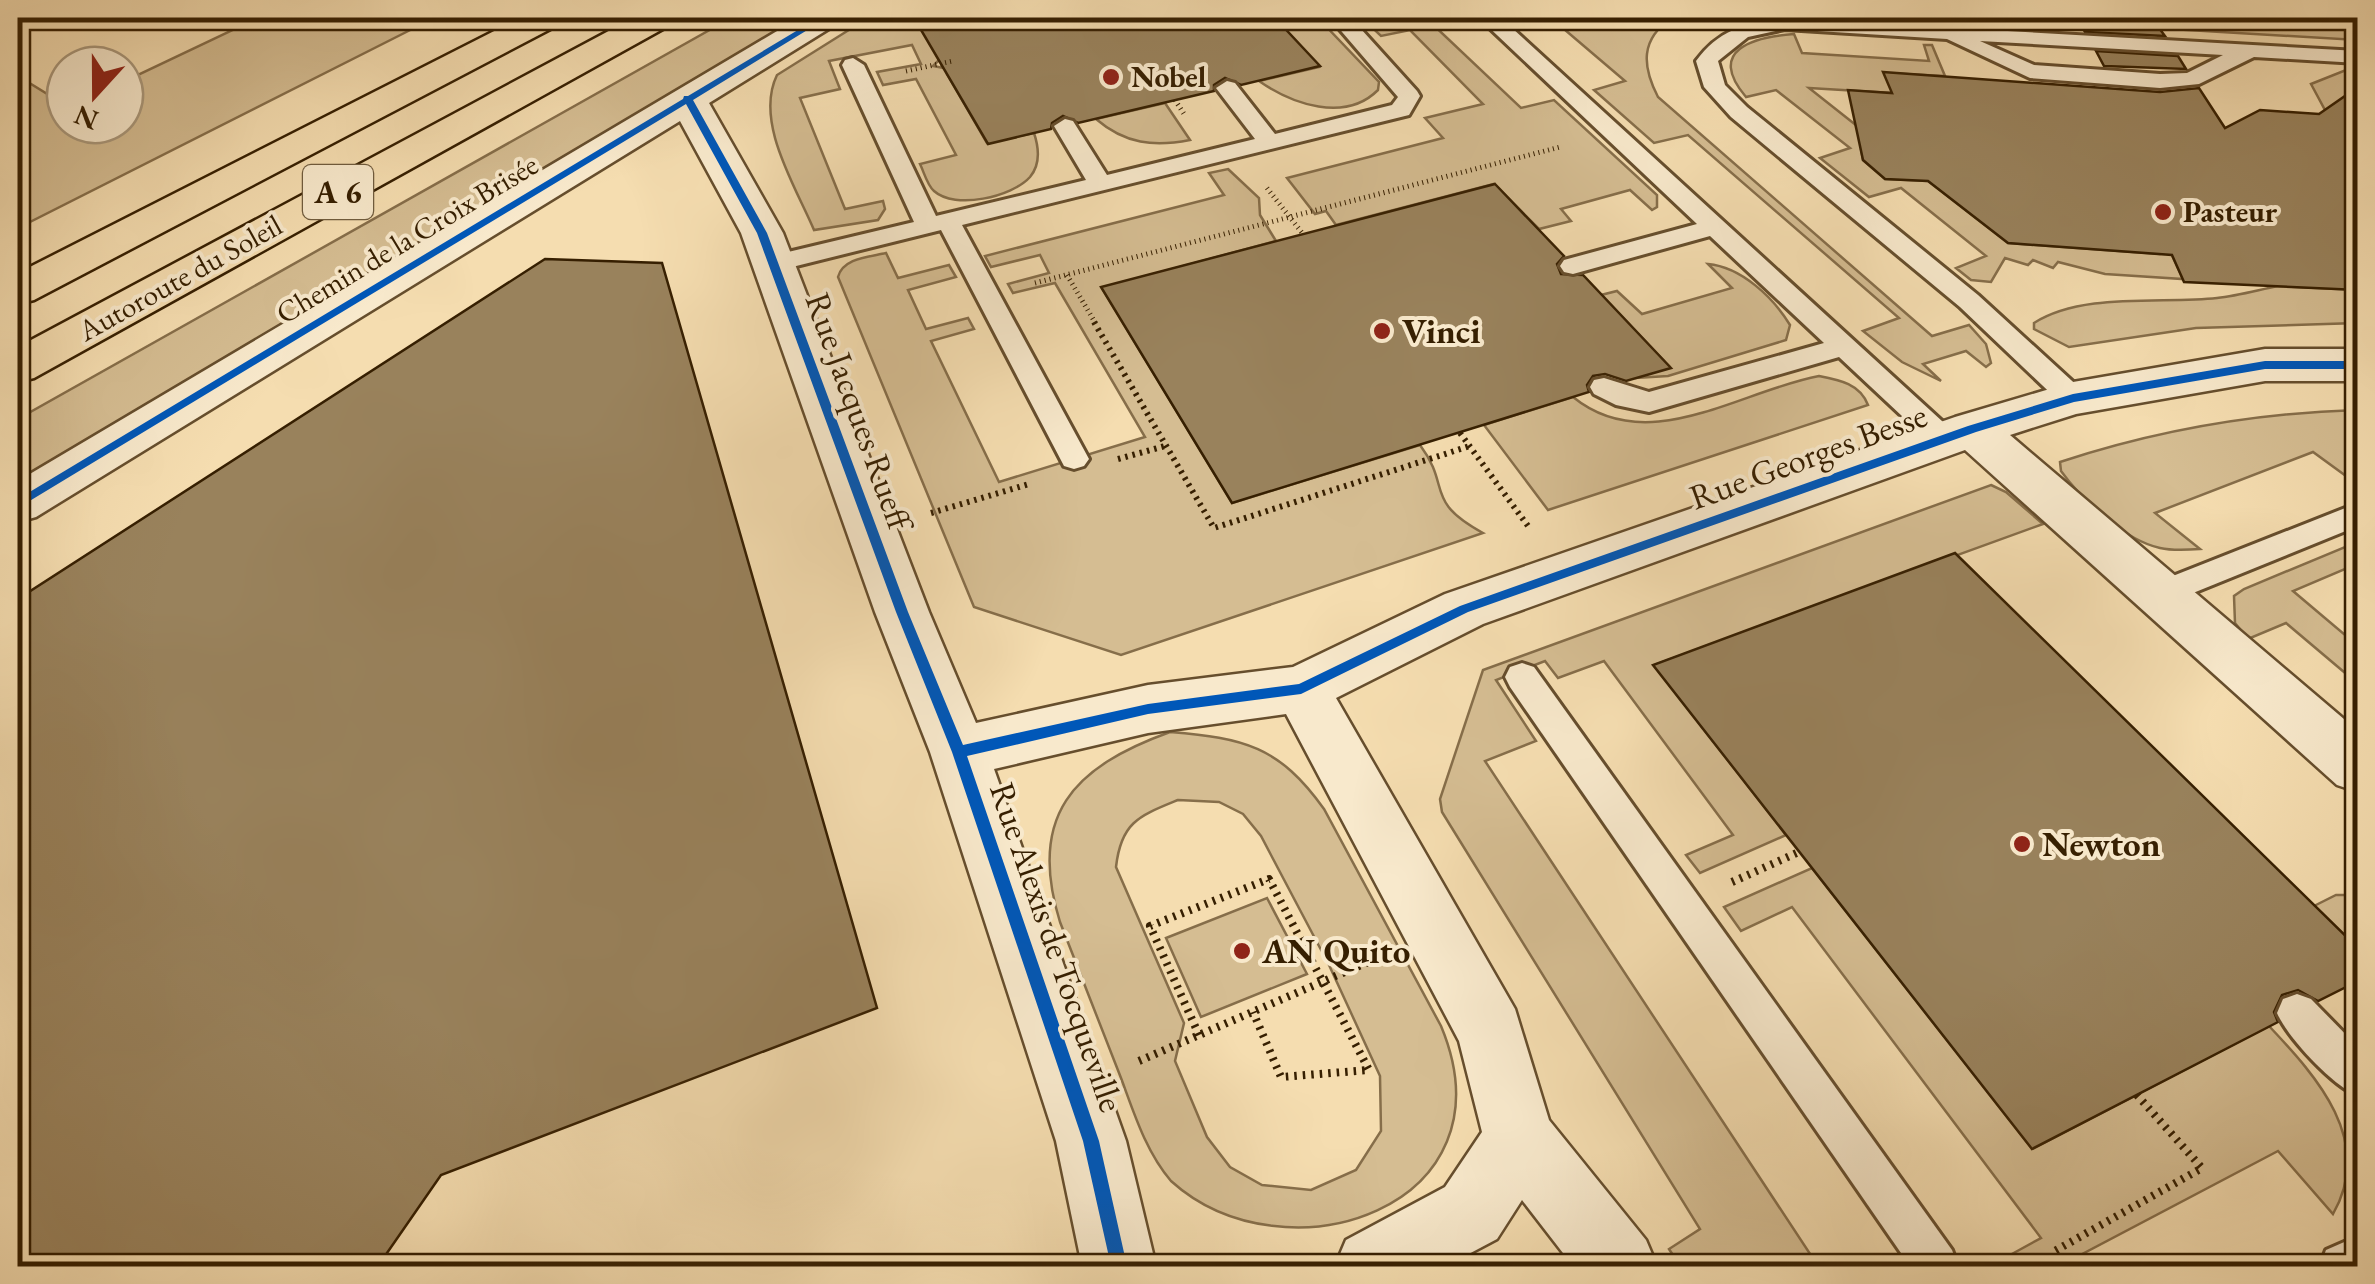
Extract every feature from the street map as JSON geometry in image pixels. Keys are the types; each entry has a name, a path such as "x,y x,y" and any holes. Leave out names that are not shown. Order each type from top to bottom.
{"highway":[{"name":"Autoroute du Soleil","path":"18,290 546,18"},
{"name":"Autoroute du Soleil","path":"18,367 658,18"}],"street":[{"name":"Chemin de la Croix Brisée","path":"18,504 823,18"},
{"name":"Rue Jacques Rueff","path":"687,98 762,233 902,612 959,752"},
{"name":"Rue Georges Besse","path":"1302,689 1464,609 1958,434 2072,398 2265,365 2358,366"},
{"name":"Rue Georges Besse","path":"1958,434 2161,594 2358,767"},
{"name":"Rue Alexis de Tocqueville","path":"1119,1266 1091,1141 959,752 1148,709 1302,689"},
{"path":"1302,689 1491,1032 1520,1139 1620,1266"},
{"path":"1372,1266 1471,1213 1520,1139"}],"lane":[{"path":"772,264 1401,110 1409,96 1340,18"},
{"path":"1490,18 1841,346 1958,434"},
{"path":"2072,398 1969,302 1739,112 1715,87 1706,61 1719,42 1743,30 1785,23 2358,57"},
{"path":"1945,32 2030,71 2160,81 2191,80 2252,50"},
{"path":"853,65 939,225 990,294 1074,459"},
{"path":"1227,88 1270,142"},
{"path":"1065,126 1101,184"},
{"path":"1574,266 1715,227"},
{"path":"1604,387 1626,398 1649,402 1841,346"},
{"path":"2161,594 2358,514"},
{"path":"1522,677 1936,1266"},
{"path":"2296,1013 2358,1076"},
{"path":"2342,1266 2358,1258"}],"path":[{"path":"990,294 1615,133"},
{"path":"1067,274 1214,528 1470,446"},
{"path":"1460,432 1529,527"},
{"path":"1784,859 1800,852"},
{"path":"1199,1035 1150,926 1268,879 1369,1070 1281,1077 1253,1012"},
{"path":"1136,1062 1436,933"},
{"path":"2053,1266 2053,1252 2202,1168 2136,1094"}],"shaded area":[{"path":"258,18 434,18 18,228 18,76 45,93 45,145 145,145 145,72"},
{"path":"731,18 809,18 18,491 18,419"},
{"path":"868,18 924,18 918,24 942,57 933,66 949,69 947,74 987,143 1034,133 1038,156 1030,177 1010,190 983,199 943,197 932,188 920,164 956,155 916,79 883,85 877,72 921,64 912,45 829,61 840,89 800,98 845,209 883,201 885,209 878,220 814,230 780,154 771,93 777,75"},
{"path":"1275,18 1318,18 1379,82 1378,90 1365,100 1335,108 1302,103 1259,81 1319,67"},
{"path":"1362,18 1426,18 1521,108 1554,100 1657,195 1657,207 1652,210 1630,190 1561,209 1571,221 1539,229 1494,184 1336,225 1326,211 1315,214 1287,178 1443,138 1425,118 1483,104 1410,30 1381,36"},
{"path":"1551,18 1672,18 1654,35 1647,54 1649,75 1658,97 1932,336 1969,325 1986,344 1991,363 1986,367 1966,351 1923,364 1941,381 1902,362 1863,331 1899,318 1688,135 1654,143 1594,90 1625,81"},
{"path":"1984,18 2357,18 2357,40"},
{"path":"1794,34 1802,53 1929,61 1924,45 1932,45 1945,76 1885,73 1942,96 1809,88 1871,137 1861,149 1863,160 1885,179 1928,181 2008,243 2160,254 2169,249 2183,279 2105,274 2058,262 2053,268 2033,260 2028,265 2005,258 1991,282 1971,280 1956,268 1986,256 1901,188 1869,197 1820,158 1850,148 1776,90 1746,97 1735,81 1733,57 1750,43"},
{"path":"2346,70 2357,85 2357,112 2325,110 2311,84"},
{"path":"1165,103 1190,140 1140,142 1118,134 1096,119"},
{"path":"1228,169 1259,198 1260,215 1276,241 1102,288 1232,503 1420,445 1445,502 1464,522 1483,533 1121,655 974,607 838,277 841,271 858,259 886,253 898,278 949,265 956,277 908,290 926,329 968,318 974,329 931,341 999,482 1145,437 1055,283 1013,293 1008,284 1049,273 1040,255 991,267 985,256 1224,195 1209,173"},
{"path":"1708,264 1744,277 1765,294 1790,325 1786,340 1668,376 1635,378 1669,366 1601,295 1617,291 1642,314 1732,288"},
{"path":"2278,286 2357,290 2357,323 2196,328 2069,347 2034,329 2034,323 2076,307 2217,298"},
{"path":"1819,376 1855,388 1868,405 1548,510 1484,425 1573,397 1602,414 1632,422 1663,421"},
{"path":"2357,410 2357,484 2313,452 2155,513 2200,549 2165,549 2132,537 2092,506 2061,471 2060,462 2170,432 2244,419"},
{"path":"1991,485 2006,492 2043,524 1654,665 1786,835 1700,873 1686,855 1733,835 1604,661 1558,678 1545,661 1496,680 1536,741 1485,761 1818,1266 1680,1266 1669,1249 1700,1229 1442,812 1440,799 1483,670"},
{"path":"2357,542 2357,564 2293,591 2357,645 2357,683 2286,623 2248,639 2235,623 2234,596 2244,589"},
{"path":"1170,732 1219,738 1258,749 1291,771 1324,809 1441,1026 1456,1089 1447,1141 1419,1182 1377,1210 1327,1225 1272,1226 1218,1211 1171,1181 1148,1145 1060,922 1051,885 1050,853 1055,825 1066,800 1107,762","holes":["1178,800 1219,802 1243,814 1261,836 1329,965 1380,1076 1381,1131 1356,1170 1311,1190 1262,1185 1230,1167 1207,1137 1175,1061 1184,1023 1116,867 1122,840 1143,816"]},
{"path":"1812,868 2032,1149 2269,1026 2321,1089 2344,1136 2344,1187 2333,1214 2278,1151 2071,1260 2075,1266 1990,1266 2041,1238 1792,907 1741,931 1724,907"},
{"path":"2336,895 2357,895 2357,948 2314,906"},
{"path":"1267,898 1307,974 1201,1017 1166,938"}],"building":[{"name":"Nobel","path":"914,18 1275,18 1320,66 1241,85 1225,78 1214,85 1214,91 1078,123 1063,116 1052,123 1051,129 988,144"},
{"path":"2080,23 2159,28 2165,36 2085,32"},
{"path":"2096,51 2178,56 2186,69 2104,66"},
{"name":"Pasteur","path":"1883,72 2160,92 2199,88 2225,128 2260,110 2319,114 2358,87 2358,290 2184,282 2172,255 2008,243 1928,181 1885,179 1863,160 1848,90 1892,93"},
{"name":"Vinci","path":"1495,184 1564,256 1557,264 1561,274 1583,275 1671,368 1626,381 1605,374 1593,376 1587,385 1589,392 1232,503 1101,287"},
{"path":"545,259 662,263 877,1008 441,1175 378,1266 18,1266 18,599"},
{"name":"Newton","path":"1955,553 2358,948 2358,981 2318,1001 2298,990 2282,995 2274,1012 2278,1022 2032,1149 1653,665"}],"cycle path":[{"path":"18,504 823,18"},
{"path":"687,98 762,233 902,612 959,752 1091,1141 1119,1266"},
{"path":"959,752 1148,709 1301,689 1464,609 1972,429 2073,398 2265,365 2358,365"}],"place":[{"name":"Nobel","path":"1111,77"},
{"name":"Pasteur","path":"2163,212"},
{"name":"Vinci","path":"1382,331"},
{"name":"Newton","path":"2022,844"},
{"name":"AN Quito","path":"1242,951"}]}
